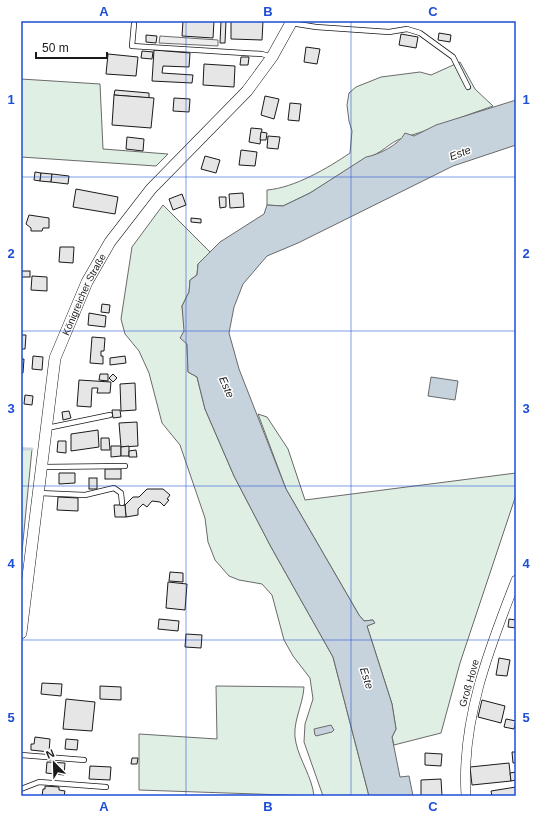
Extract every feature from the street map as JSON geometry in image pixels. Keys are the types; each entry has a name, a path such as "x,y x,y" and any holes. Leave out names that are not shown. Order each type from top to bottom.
{"street":[{"name":"Königreicher Straße","path":"21,633 23,597 55,358 96,265 110,242 151,189 246,91 272,57 292,22"},
{"name":"Groß Hove","path":"466,796 468,737 476,694 495,633 516,580"}],"lane":[{"path":"292,22 316,28 390,32 407,29 420,33 453,57 468,87"},
{"path":"134,24 132,46 262,54 272,57"},
{"path":"46,428 110,415"},
{"path":"40,467 125,466"},
{"path":"37,493 85,495 114,488 121,493 122,503"},
{"path":"21,755 84,760"},
{"path":"21,789 39,782 106,787"}],"green space":[{"path":"460,62 475,89 493,106 398,140 310,193 283,206 267,205 267,190 299,181 332,165 350,153 352,131 347,105 349,93 356,87 381,77 420,72 431,75"},
{"path":"21,79 100,84 103,149 168,154 156,166 21,157"},
{"path":"163,205 210,252 198,264 197,275 190,280 189,292 182,306 187,344 188,372 197,377 205,409 234,476 271,547 333,657 369,796 323,796 304,742 305,724 313,699 310,678 293,656 284,640 272,595 262,584 239,580 229,576 215,560 208,542 205,518 180,445 162,423 149,373 139,351 125,334 121,319 132,247"},
{"path":"258,414 267,417 288,449 305,500 516,473 516,495 460,663 441,733 394,745 392,737 396,729 392,704 367,626 374,623 373,620 364,621 359,615 286,489"},
{"path":"21,448 32,449 21,562"},
{"path":"216,686 304,687 296,722 295,736 298,750 311,782 314,796 139,790 139,734 217,739"}],"shaded area":[{"path":"160,36 218,40 218,46 159,43"}],"water":[{"name":"Este","path":"516,100 516,145 453,166 298,243 267,256 243,284 234,307 229,333 239,369 286,489 359,615 364,621 373,620 375,623 367,626 392,704 396,729 392,737 400,777 409,776 413,796 369,796 333,657 271,547 234,476 205,409 197,377 188,372 187,344 180,338 184,331 182,306 189,292 190,280 197,275 198,264 220,242 264,214 267,205 283,206 310,193 366,157 382,152 398,142 405,133 414,136 436,125"},
{"path":"431,377 458,381 455,400 428,396"},
{"path":"331,725 334,730 332,732 315,735 314,729"}],"building":[{"path":"183,21 214,21 213,38 182,36"},
{"path":"221,21 226,21 225,43 220,43"},
{"path":"231,21 263,21 262,40 231,39"},
{"path":"439,33 451,35 450,42 438,40"},
{"path":"401,34 418,37 416,48 399,45"},
{"path":"146,35 157,36 156,43 146,42"},
{"path":"306,47 320,49 317,64 304,62"},
{"path":"154,50 190,53 189,67 163,66 162,73 193,75 192,83 152,81"},
{"path":"142,51 153,52 152,59 141,58"},
{"path":"108,54 138,57 136,76 106,74"},
{"path":"241,57 249,57 248,65 240,65"},
{"path":"204,64 235,66 234,87 203,85"},
{"path":"115,90 149,93 149,98 114,95"},
{"path":"114,95 154,98 151,128 112,125"},
{"path":"265,96 279,99 274,119 261,115"},
{"path":"174,98 190,99 189,112 173,111"},
{"path":"290,103 301,104 299,121 288,120"},
{"path":"251,128 262,129 260,144 249,142"},
{"path":"261,132 267,133 266,140 260,140"},
{"path":"268,136 280,137 278,149 267,148"},
{"path":"127,137 144,139 143,151 126,149"},
{"path":"241,150 257,152 255,166 239,165"},
{"path":"205,156 220,160 216,173 201,169"},
{"path":"35,172 41,173 40,181 34,180"},
{"path":"41,173 52,174 51,182 40,181"},
{"path":"52,174 69,176 68,184 51,182"},
{"path":"76,189 118,197 115,214 73,207"},
{"path":"243,193 244,207 230,208 229,194"},
{"path":"182,194 186,205 173,210 169,199"},
{"path":"219,197 226,197 226,207 220,208"},
{"path":"29,215 49,218 49,228 43,228 42,231 31,231 31,228 26,224"},
{"path":"191,218 201,219 201,223 191,222"},
{"path":"60,247 74,247 73,263 59,262"},
{"path":"21,271 30,271 30,277 21,277"},
{"path":"32,276 47,277 47,291 31,290"},
{"path":"102,304 110,305 109,313 101,312"},
{"path":"89,313 106,316 105,327 88,325"},
{"path":"21,335 26,335 25,349 21,349"},
{"path":"92,337 105,338 104,351 101,351 101,356 103,356 103,364 90,363"},
{"path":"33,356 43,357 42,370 32,369"},
{"path":"125,356 126,363 110,365 110,358"},
{"path":"21,359 24,359 23,373 21,373"},
{"path":"100,374 108,374 108,381 99,380"},
{"path":"113,374 117,378 113,382 109,378"},
{"path":"79,380 111,382 110,393 97,393 98,388 92,388 91,407 77,406"},
{"path":"135,383 136,410 121,411 120,384"},
{"path":"25,395 33,396 32,405 24,404"},
{"path":"112,410 120,410 121,417 113,418"},
{"path":"69,411 71,418 63,420 62,412"},
{"path":"137,422 138,446 121,447 119,423"},
{"path":"98,430 99,447 71,451 71,434"},
{"path":"101,438 109,438 110,450 101,450"},
{"path":"58,441 66,441 66,453 57,452"},
{"path":"111,446 121,446 121,456 111,457"},
{"path":"129,446 129,456 121,456 121,447"},
{"path":"136,450 137,457 129,457 129,451"},
{"path":"105,469 121,469 121,479 105,479"},
{"path":"59,473 75,473 75,483 59,484"},
{"path":"89,478 97,478 97,489 89,489"},
{"path":"147,489 163,489 170,495 167,499 169,500 164,506 160,502 152,501 147,507 143,504 138,509 138,515 126,517 125,505 133,497 139,497"},
{"path":"58,497 78,498 78,511 57,510"},
{"path":"114,505 125,505 126,517 115,517"},
{"path":"170,572 183,573 183,582 169,581"},
{"path":"168,582 187,584 185,610 166,608"},
{"path":"159,619 179,621 178,631 158,629"},
{"path":"509,619 516,620 516,628 508,627"},
{"path":"186,634 202,635 201,648 185,647"},
{"path":"499,658 510,660 507,676 496,675"},
{"path":"42,683 62,684 61,696 41,694"},
{"path":"100,686 121,687 121,700 100,699"},
{"path":"66,699 95,702 92,731 63,729"},
{"path":"482,700 505,706 501,723 478,717"},
{"path":"506,719 516,721 514,729 504,727"},
{"path":"35,737 50,739 49,752 31,750 31,744 34,744"},
{"path":"66,739 78,740 77,750 65,749"},
{"path":"512,752 516,752 516,763 513,763"},
{"path":"425,753 442,754 441,766 425,765"},
{"path":"132,758 138,758 137,764 131,764"},
{"path":"47,762 65,763 64,775 46,773"},
{"path":"509,763 511,781 472,785 470,767"},
{"path":"90,766 111,767 110,780 89,779"},
{"path":"516,772 516,780 511,781 510,773"},
{"path":"441,779 442,796 421,796 421,780"},
{"path":"45,786 59,787 59,790 65,791 64,796 42,796"},
{"path":"516,787 516,796 492,796 491,791"}],"waterway":[{"path":"21,449 32,449"}]}
